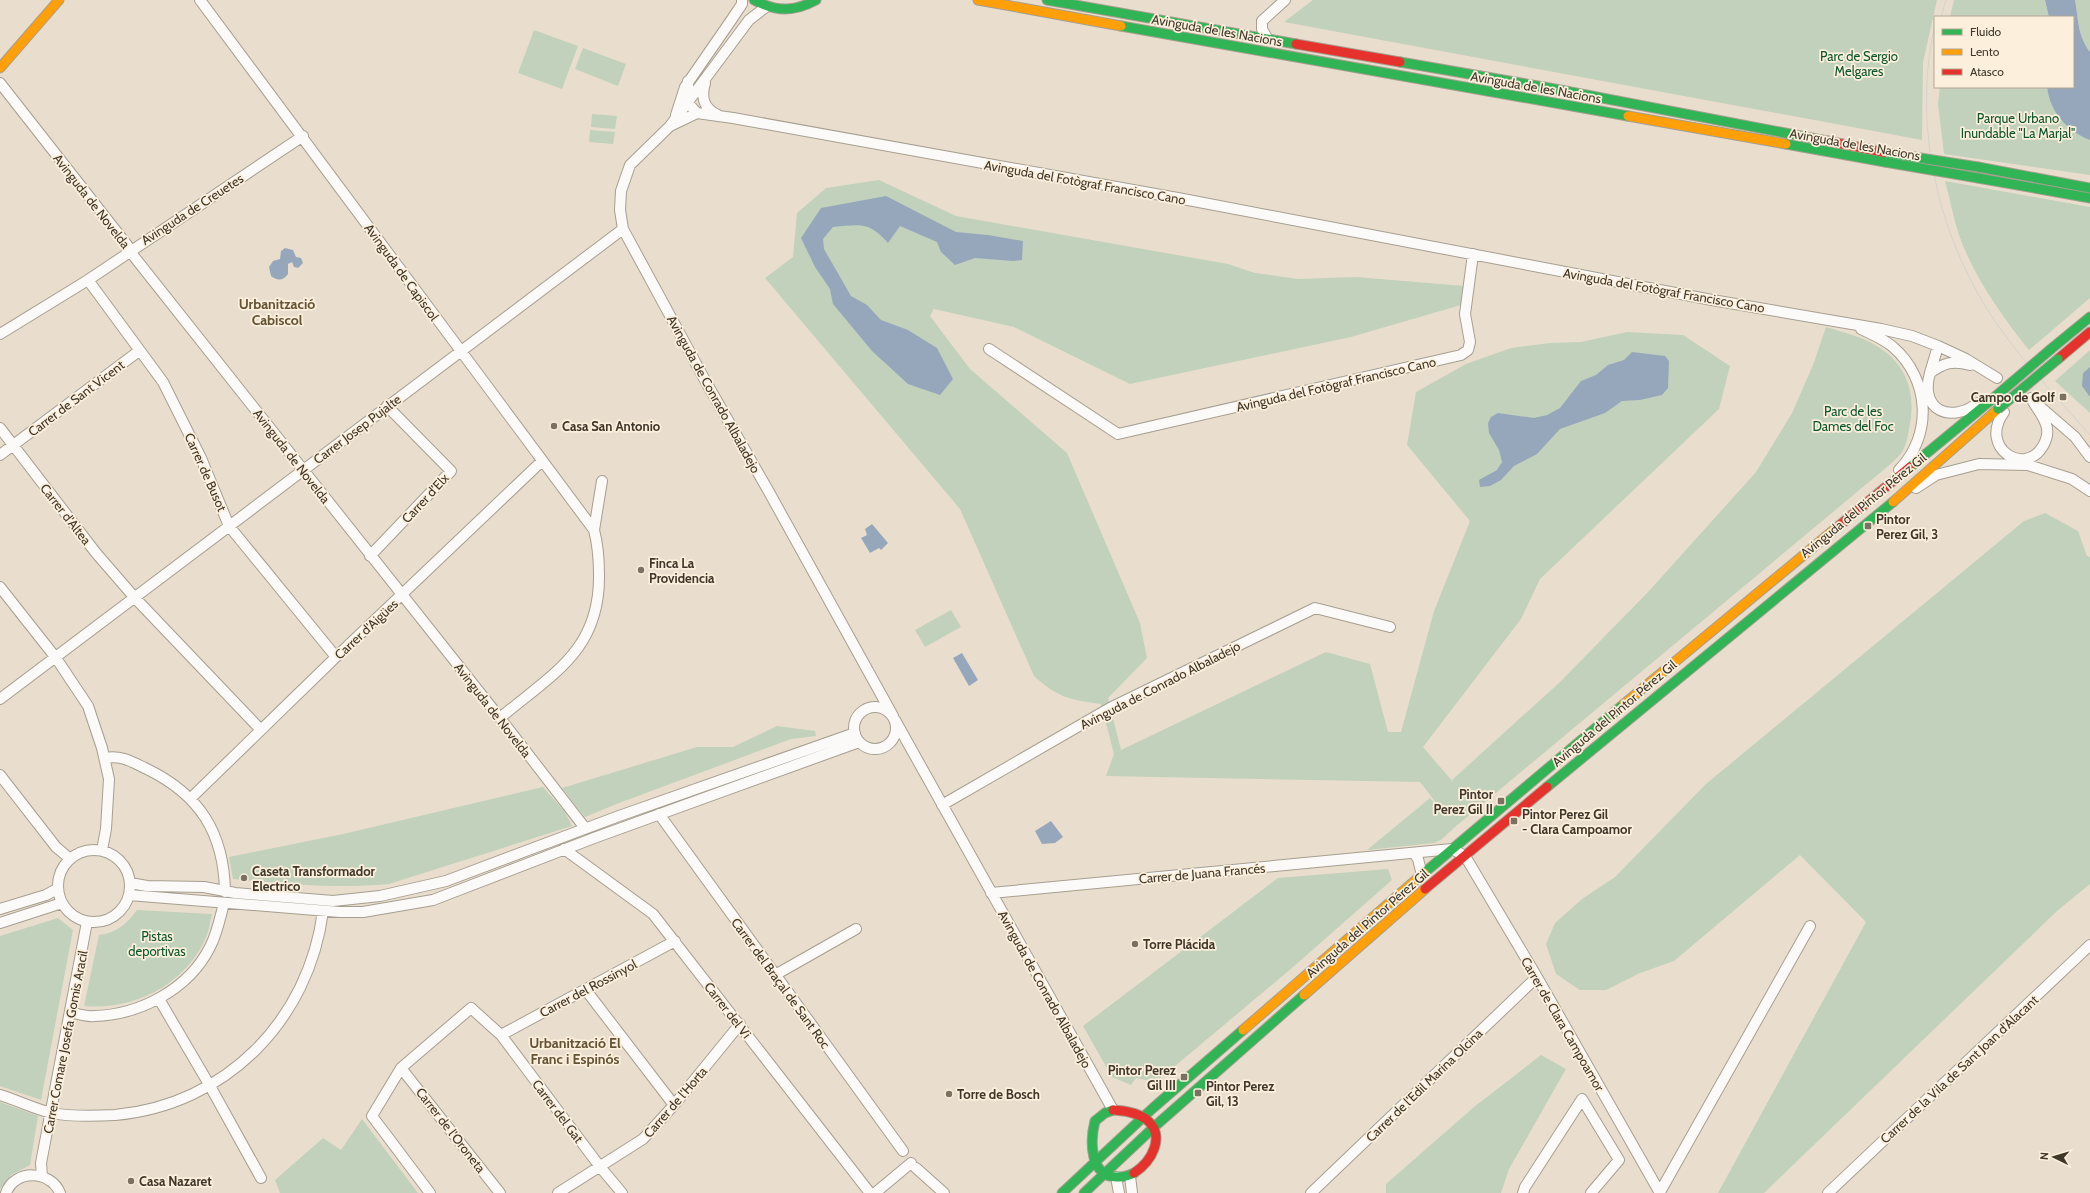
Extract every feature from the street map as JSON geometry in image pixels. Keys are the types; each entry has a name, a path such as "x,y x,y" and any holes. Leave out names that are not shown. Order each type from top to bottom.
{"main road":[{"path":"0,68 59,0"},
{"path":"754,0 766,7 782,11 798,9 816,0"},
{"name":"Avinguda de les Nacions","path":"978,0 2090,198"},
{"name":"Avinguda de les Nacions","path":"1047,0 1078,3 2090,188"},
{"name":"Avinguda del Pintor Pérez Gil","path":"1062,1193 1094,1162 1145,1117 1452,849 1988,399 2090,318"},
{"name":"Avinguda del Pintor Pérez Gil","path":"1084,1193 1154,1128 1446,870 1465,856 1890,504 2090,332"},
{"path":"1114,1110 1128,1110 1145,1117 1154,1128 1155,1147 1150,1162 1130,1176 1116,1177 1104,1173 1094,1162 1090,1148 1095,1121 1105,1113 1114,1110"}],"street":[{"name":"Avinguda de Capiscol","path":"200,0 303,136 460,351 594,530 598,546 599,588 594,620 575,653 547,681 500,718"},
{"path":"670,126 677,112 686,84 742,4 742,0"},
{"path":"1267,38 1262,29 1262,20 1285,0"},
{"path":"623,229 620,210 621,191 630,165 670,126 749,20 766,7"},
{"path":"707,78 702,93 704,103 710,111 721,116"},
{"name":"Avinguda de Novelda","path":"0,83 131,250 132,254 500,718 585,828"},
{"path":"670,126 697,113 688,103 686,84"},
{"name":"Avinguda del Fotògraf Francisco Cano","path":"697,113 721,116 1183,199 1912,336 1966,359 1997,378"},
{"name":"Avinguda de Creuetes","path":"0,334 88,280 303,136"},
{"name":"Carrer Josep Pujalte","path":"0,699 623,229"},
{"name":"Avinguda de Conrado Albaladejo","path":"623,229 706,382 880,691 991,893 1114,1110"},
{"name":"Avinguda del Fotògraf Francisco Cano","path":"989,349 1118,434 1461,355 1468,350 1470,342 1465,314 1474,254"},
{"name":"Carrer de Busot","path":"88,280 163,382 201,458 229,526 336,657"},
{"name":"Avinguda del Fotògraf Francisco Cano","path":"1854,325 1893,346 1910,365 1918,382 1924,406 1919,440 1906,464 1876,494"},
{"path":"1930,373 1938,346"},
{"name":"Carrer de Sant Vicent","path":"0,455 139,351"},
{"name":"Avinguda del Fotògraf Francisco Cano","path":"1930,373 1940,365 1950,362 1960,362 1978,367"},
{"name":"Avinguda del Pintor Pérez Gil","path":"1930,373 1926,384 1926,393 1934,407 1944,412 1959,413 1968,410 1988,399"},
{"path":"2000,410 1995,436 1999,447 2011,457 2019,459 2034,455 2041,451 2046,442 2046,423 2031,398 2075,437 2090,457"},
{"name":"Carrer d’Elx","path":"370,556 451,471 387,406"},
{"name":"Carrer d'Altea","path":"0,428 96,552 135,598 261,730"},
{"name":"Carrer d'Aigües","path":"191,798 336,657 542,461"},
{"path":"1890,504 1936,475 1979,464 2028,465 2072,479 2090,491"},
{"path":"594,530 602,481"},
{"path":"0,587 56,658 88,706 109,779 106,829 102,850"},
{"name":"Avinguda de Conrado Albaladejo","path":"942,805 1110,708 1315,608 1390,627"},
{"path":"880,691 877,699 869,708 858,716 855,723 857,738 868,748 878,749 891,742 901,740 908,744"},
{"path":"869,708 883,708 894,718 896,733 891,742"},
{"path":"129,895 323,911 363,912 433,900 857,738"},
{"path":"130,883 147,886 204,887 225,892 339,901 380,896 446,881 585,828 857,738"},
{"path":"104,758 116,756 132,761 162,776 181,789 202,810 218,844 224,869 225,892"},
{"path":"0,775 56,847 69,858"},
{"name":"Carrer del Braçal de Sant Roc","path":"659,814 903,1151"},
{"path":"90,849 102,850 113,854 122,862 128,872 130,883 129,895 120,910 114,916 101,921 87,922 73,915 62,904 57,890 60,872 69,858 79,852 90,849"},
{"name":"Carrer del Vi","path":"564,849 653,914 870,1193"},
{"path":"1452,849 1465,856"},
{"name":"Carrer de Juana Francés","path":"991,893 1452,849"},
{"path":"1414,853 1418,859 1422,875"},
{"name":"Carrer de Clara Campoamor","path":"1465,856 1660,1193"},
{"path":"0,909 46,895 57,890"},
{"path":"70,1012 92,1016 104,1016 131,1009 159,999 186,979 201,963 211,947 224,903"},
{"path":"0,923 62,904"},
{"path":"0,1094 51,1112 101,1116 136,1113 170,1103 210,1086 256,1051 290,1009 309,970 319,936 323,911"},
{"name":"Carrer Comare Josefa Gomis Aracil","path":"38,1176 87,922"},
{"name":"Carrer de Clara Campoamor","path":"1660,1193 1810,926"},
{"path":"775,975 856,929"},
{"name":"Carrer del Rossinyol","path":"501,1035 675,941"},
{"name":"Carrer de la Vila de Sant Joan d'Alacant","path":"1828,1193 2090,945"},
{"name":"Carrer de l'Edil Marina Olcina","path":"1311,1193 1536,977"},
{"path":"585,989 674,1105"},
{"path":"159,999 210,1086 261,1178"},
{"name":"Carrer del Gat","path":"401,1068 471,1008 501,1035 600,1168 622,1193"},
{"name":"Carrer de l'Horta","path":"558,1193 600,1168 643,1139 674,1105 740,1024"},
{"path":"401,1068 372,1116 430,1193"},
{"name":"Carrer de l'Oroneta","path":"401,1068 500,1193"},
{"path":"1523,1193 1525,1187 1582,1099 1619,1160 1591,1193"},
{"path":"875,1193 913,1165 944,1193"},
{"path":"6,1193 12,1182 20,1177 38,1176 53,1182 60,1193"},
{"path":"1130,1176 1132,1193"},
{"path":"1116,1177 1119,1193"}],"green space":[{"name":"Parc de Sergio Melgares","path":"1313,0 1937,0 1923,62 1922,140 1284,22"},
{"path":"1954,0 2045,0 2049,16 1950,16"},
{"path":"2075,0 2090,0 2090,52 2081,33"},
{"path":"534,30 578,46 562,89 518,73"},
{"path":"583,48 626,64 618,86 575,69"},
{"name":"Parque Urbano Inundable \"La Marjal\"","path":"1940,88 2047,88 2052,104 2061,119 2074,131 2090,140 2090,175 1944,154 1938,104"},
{"path":"592,114 617,116 615,129 591,127"},
{"path":"590,130 615,132 613,144 589,142"},
{"name":"Parc de les Dames del Foc","path":"879,180 956,216 1228,264 1255,273 1298,279 1356,277 1464,286 1461,305 1351,337 1130,384 1014,327 934,309 930,316 970,369 1067,453 1140,623 1147,658 1108,698 1121,750 1326,652 1370,664 1388,732 1401,732 1434,611 1470,521 1407,445 1416,392 1466,364 1511,348 1550,343 1581,342 1627,332 1683,335 1730,366 1719,409 1540,579 1521,619 1423,747 1453,782 1452,780 1560,682 1649,591 1756,472 1792,413 1813,365 1826,327 1857,337 1875,345 1886,352 1902,370 1907,381 1912,404 1907,441 1897,458 1887,467 1441,840 1434,843 1367,850 1430,798 1448,818 1420,782 1106,776 1114,754 1101,704 1081,701 1064,696 1050,689 1034,676 960,509 765,278 793,257 797,213 826,188"},
{"path":"1945,181 2090,207 2090,298 2029,350 1999,310 1972,265 1959,235"},
{"path":"2090,350 2090,413 2055,381"},
{"path":"2045,513 2078,531 2087,556 2090,557 2090,884 2057,911 1764,1193 1718,1193 1866,922 1800,855 1674,961 1640,973 1606,990 1580,990 1556,974 1546,944 1555,923 1582,899 1615,877 1706,784 2024,521"},
{"path":"951,610 961,627 925,647 915,630"},
{"path":"777,726 815,731 816,736 791,739 585,817 562,788 697,747 733,747"},
{"path":"543,787 565,812 572,826 389,884 330,886 233,879 229,857 343,834"},
{"path":"1388,869 1392,880 1292,968 1156,1082 1136,1078 1131,1085 1112,1077 1083,1026 1278,878"},
{"name":"Pistas deportivas","path":"137,910 212,914 207,935 198,952 186,967 157,991 140,999 122,1004 84,1006 99,935 111,932 121,927"},
{"path":"58,918 73,930 41,1100 0,1086 0,936"},
{"path":"1541,1055 1566,1069 1509,1169 1501,1193 1386,1193 1386,1184 1474,1107"},
{"path":"0,1102 38,1116 30,1165 11,1175 0,1189"},
{"path":"362,1119 418,1193 280,1193 275,1180 323,1138 341,1150"}],"water":[{"path":"2045,0 2075,0 2081,33 2090,52 2090,140 2074,131 2061,120 2052,105 2049,96 2047,88 2074,88 2074,16 2049,16"},
{"path":"886,196 956,232 988,235 1023,241 1022,260 1013,261 975,258 955,265 941,252 937,242 900,226 888,243 875,231 864,226 857,225 833,227 823,239 824,249 851,296 867,305 881,320 908,330 937,348 953,379 940,395 908,384 872,351 833,304 830,289 815,267 801,238 821,208"},
{"path":"285,248 293,250 296,257 301,258 303,263 298,268 294,267 292,262 288,264 288,274 282,279 275,279 271,276 269,267 273,261 280,259 281,251"},
{"path":"1632,352 1665,356 1669,361 1668,388 1662,395 1640,400 1622,401 1605,413 1560,429 1537,454 1514,466 1501,480 1490,486 1480,487 1479,480 1497,470 1502,462 1499,450 1489,433 1488,423 1491,417 1498,413 1534,418 1547,415 1560,408 1581,381 1596,375 1608,365 1624,360"},
{"path":"2090,367 2090,397 2082,386 2083,373"},
{"path":"872,524 888,543 881,550 879,548 870,553 861,538 867,535 865,529"},
{"path":"962,653 978,680 969,686 953,658"},
{"path":"1051,821 1063,837 1055,843 1042,844 1035,831"}],"tram line":[{"path":"1941,16 1946,0"},
{"path":"1934,30 1929,60 1927,97 1928,134 1933,171 1942,207 1954,243 1969,277 1998,326 2036,374 2090,435"}],"traffic: fast":[{"path":"754,0 770,7 785,9 800,7 816,0"},
{"path":"1047,0 1296,44"},
{"path":"1121,26 1628,116"},
{"path":"1400,62 1555,89 1827,141"},
{"path":"1786,144 1885,162"},
{"path":"1888,153 1978,167"},
{"path":"1885,162 1978,178"},
{"path":"1978,167 2090,188"},
{"path":"1978,178 2090,198"},
{"path":"2051,349 2090,317"},
{"path":"1990,401 2051,349"},
{"path":"1998,409 2058,359"},
{"path":"1910,467 1990,401"},
{"path":"1547,787 1893,502"},
{"path":"1424,873 1624,704"},
{"path":"1084,1193 1154,1127 1304,995"},
{"path":"1062,1193 1153,1108 1243,1030"},
{"path":"1113,1110 1105,1113 1095,1121 1092,1138 1094,1157 1102,1172 1109,1176 1121,1177 1134,1173"}],"traffic: slow":[{"path":"0,68 59,0"},
{"path":"978,0 1121,26"},
{"path":"1628,116 1786,144"},
{"path":"1893,502 1998,409"},
{"path":"1624,704 1835,529"},
{"path":"1243,1030 1424,873"},
{"path":"1304,995 1425,889"}],"traffic: jam":[{"path":"1296,44 1400,62"},
{"path":"1827,141 1888,153"},
{"path":"2058,359 2090,332"},
{"path":"1835,529 1910,467"},
{"path":"1425,889 1547,787"},
{"path":"1113,1110 1130,1112 1146,1119 1152,1126 1155,1133 1156,1141 1151,1156 1134,1173"}],"place":[{"name":"Campo de Golf","path":"2063,397"},
{"name":"Casa San Antonio","path":"554,426"},
{"name":"Pintor Perez Gil, 3","path":"1868,526"},
{"name":"Finca La Providencia","path":"641,570"},
{"name":"Pintor Perez Gil II","path":"1501,801"},
{"name":"Pintor Perez Gil - Clara Campoamor","path":"1514,821"},
{"name":"Caseta Transformador Electrico","path":"244,878"},
{"name":"Torre Plácida","path":"1135,944"},
{"name":"Pintor Perez Gil III","path":"1184,1077"},
{"name":"Pintor Perez Gil, 13","path":"1198,1093"},
{"name":"Torre de Bosch","path":"949,1094"},
{"name":"Casa Nazaret","path":"131,1181"}],"district":[{"name":"Urbanització Cabiscol","path":"277,312"},
{"name":"Urbanització El Franc i Espinós","path":"575,1052"}]}
